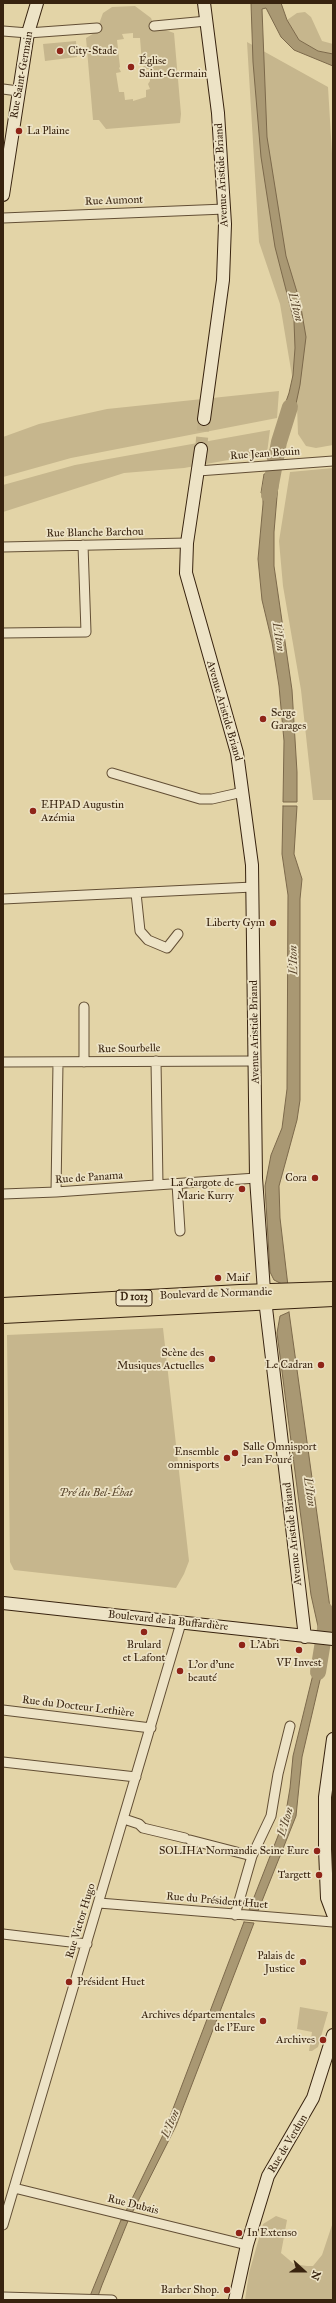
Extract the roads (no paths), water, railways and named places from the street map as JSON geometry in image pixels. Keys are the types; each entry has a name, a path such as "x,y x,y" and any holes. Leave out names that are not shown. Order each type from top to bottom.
{"main road":[{"name":"Rue Saint-Germain","path":"3,195 5,156 28,33 37,3"},
{"name":"Avenue Aristide Briand","path":"204,3 218,113 225,209 223,280 204,418"},
{"name":"Avenue Aristide Briand","path":"201,449 187,543 186,566 188,586 237,753 243,792 253,887 256,1178 265,1297 302,1622 321,1638"},
{"name":"Boulevard de Normandie","path":"3,1316 265,1297 333,1289"},
{"name":"Boulevard de Normandie","path":"3,1305 265,1297 333,1299"},
{"name":"Boulevard de la Buffardière","path":"3,1603 321,1638"},
{"path":"287,1635 302,1622"},
{"path":"333,1739 325,1796 325,1849 327,1898 333,1914"},
{"name":"Rue de Verdun","path":"235,2300 247,2245 268,2176 313,2098 333,2035"}],"street":[{"path":"154,26 207,21"},
{"path":"3,31 28,33 97,28"},
{"path":"3,89 18,91"},
{"name":"Rue Aumont","path":"3,218 225,209"},
{"name":"Rue Jean Bouin","path":"198,471 281,466 333,460"},
{"name":"Rue Blanche Barchou","path":"3,547 187,543"},
{"path":"3,633 86,632 83,545"},
{"path":"112,773 200,799 212,800 243,792"},
{"path":"3,899 253,887"},
{"path":"136,893 140,931 148,940 167,948 178,934"},
{"path":"84,1007 84,1062"},
{"path":"156,1061 158,1185"},
{"name":"Rue Sourbelle","path":"3,1062 58,1063 255,1061"},
{"path":"56,1192 58,1063"},
{"name":"Rue de Panama","path":"3,1194 56,1192 256,1178"},
{"path":"177,1184 180,1231"},
{"name":"Rue Victor Hugo","path":"3,2225 182,1623"},
{"name":"Rue du Docteur Lethière","path":"3,1710 151,1728"},
{"path":"235,1915 252,1856 271,1816 278,1774 290,1726"},
{"path":"3,1762 136,1777"},
{"path":"124,1819 139,1824 143,1828 252,1856"},
{"name":"Rue du Président Huet","path":"99,1903 256,1917 333,1922"},
{"path":"3,1934 87,1944"},
{"name":"Rue Dubais","path":"14,2188 247,2245"},
{"path":"3,2297 86,2298 112,2300"}],"water":[{"path":"251,3 281,3 287,20 299,40 318,51 333,54 333,66 294,50 281,37 266,8 262,9 267,137 286,256 300,302 306,337 300,385 291,427 277,427 289,393 293,375 295,348 294,321 275,247 261,157 253,62"},
{"path":"275,436 288,436 281,458 267,459"},
{"path":"279,473 274,532 274,566 292,690 297,772 297,802 283,802 284,741 279,686 272,642 262,600 258,559 263,504 263,494 261,493 264,474"},
{"path":"283,806 297,806 294,854 302,879 300,899 300,1100 297,1120 279,1186 280,1218 288,1286 274,1280 270,1272 265,1186 271,1155 282,1128 287,1089 288,895 282,854"},
{"path":"289,1312 331,1615 333,1615 333,1632 319,1631 311,1595 277,1333 280,1316"},
{"path":"319,1650 327,1650 302,1757 296,1816 258,1911 249,1910 285,1818 293,1756"},
{"path":"244,1922 254,1923 176,2126 132,2213 126,2211 163,2135"},
{"path":"121,2220 128,2221 98,2296 90,2296"}],"waterway":[{"name":"L'Iton","path":"269,495 279,442 290,407"},
{"name":"L'Iton","path":"318,1672 326,1623 325,1610"}],"tunnel":[{"path":"201,449 204,419"}],"place":[{"name":"City-Stade","path":"60,51"},
{"name":"Église Saint-Germain","path":"131,67"},
{"name":"La Plaine","path":"19,131"},
{"name":"Serge Garages","path":"263,719"},
{"name":"EHPAD Augustin Azémia","path":"33,811"},
{"name":"Liberty Gym","path":"273,923"},
{"name":"Cora","path":"315,1178"},
{"name":"La Gargote de Marie Kurry","path":"242,1189"},
{"name":"Maif","path":"218,1278"},
{"name":"Scène des Musiques Actuelles","path":"212,1359"},
{"name":"Le Cadran","path":"321,1365"},
{"name":"Salle Omnisport Jean Fouré","path":"235,1453"},
{"name":"Ensemble omnisports","path":"227,1458"},
{"name":"Brulard et Lafont","path":"144,1632"},
{"name":"L'Abri","path":"242,1645"},
{"name":"VF Invest","path":"299,1650"},
{"name":"L'or d'une beauté","path":"180,1671"},
{"name":"SOLIHA Normandie Seine Eure","path":"317,1851"},
{"name":"Targett","path":"319,1875"},
{"name":"Palais de Justice","path":"303,1962"},
{"name":"Président Huet","path":"69,1982"},
{"name":"Archives départementales de l'Eure","path":"263,2021"},
{"name":"Archives","path":"323,2040"},
{"name":"In Extenso","path":"239,2233"},
{"name":"Barber Shop.","path":"227,2290"}],"park label":[{"name":"Pré du Bel-Ébat","path":"96,1493"}]}
